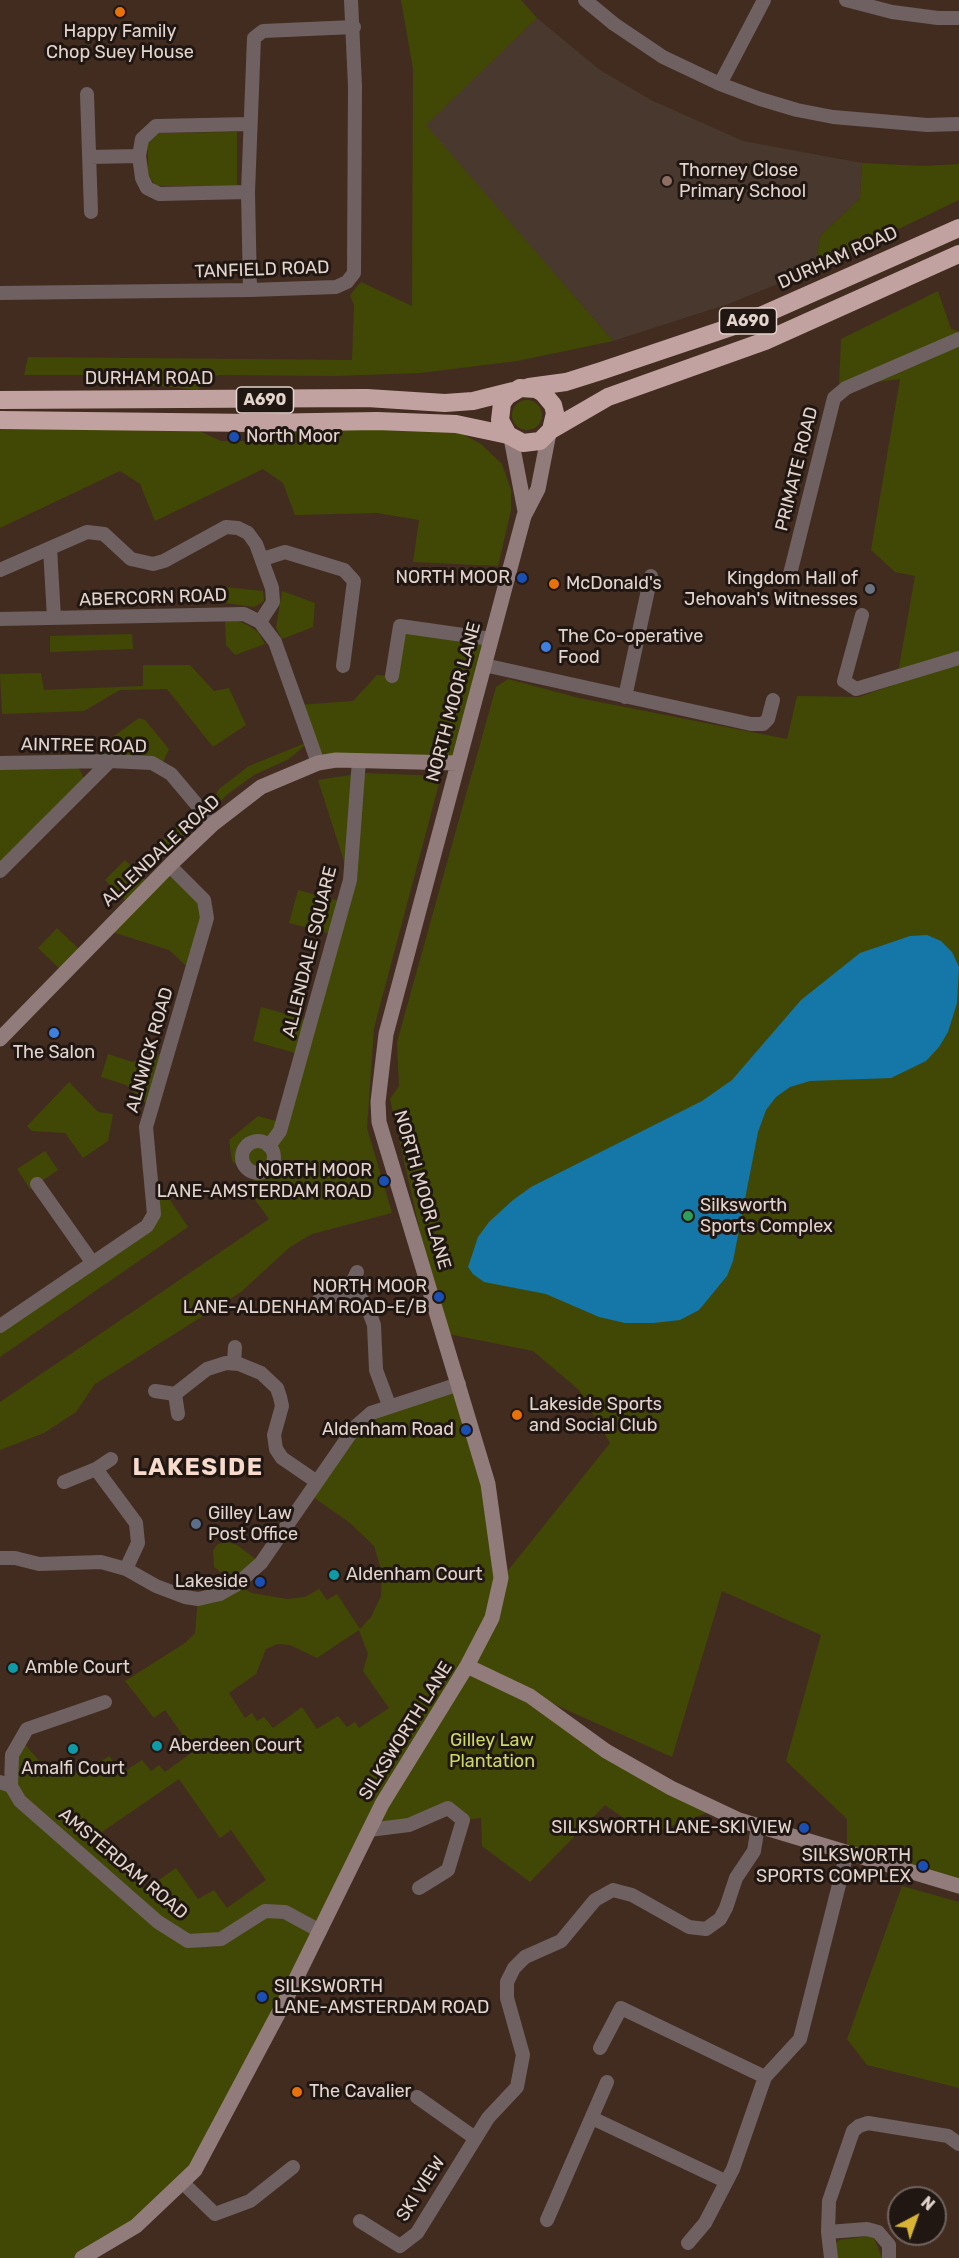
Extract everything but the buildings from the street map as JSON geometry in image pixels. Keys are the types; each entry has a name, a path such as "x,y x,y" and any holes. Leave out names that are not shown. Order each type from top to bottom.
{"highway":[{"name":"DURHAM ROAD","path":"0,400 367,398 444,404 472,401 520,389 566,382 749,321 959,228"},
{"name":"A690","path":"550,431 608,397 784,334 959,254"},
{"path":"520,389 543,393 553,405 555,413 550,431 531,443 509,437 500,420 502,403 520,389"},
{"name":"A690","path":"0,420 456,424 509,437"}],"street":[{"name":"TANFIELD ROAD","path":"0,292 250,290 336,287 347,282 354,273 354,27 351,0"},
{"path":"585,0 614,24 663,57 720,84 797,111 832,117 927,125 959,124"},
{"path":"720,84 764,0"},
{"path":"846,0 891,12 938,18 959,18"},
{"path":"250,290 248,192 254,38 263,31 354,27"},
{"path":"87,94 91,212"},
{"path":"248,192 159,194 147,188 142,178 139,156 142,139 156,126 250,124"},
{"path":"89,157 139,156"},
{"name":"PRIMATE ROAD","path":"789,578 834,398 846,388 959,339"},
{"name":"NORTH MOOR LANE","path":"467,1666 492,1618 501,1578 488,1484 379,1122 378,1102 386,1034 525,511 538,489 550,431"},
{"name":"NORTH MOOR LANE","path":"509,437 525,511"},
{"path":"0,570 87,532 97,532 113,540 131,559 153,564 164,561 225,527 238,528 248,533 263,559 272,588 273,602 260,622 275,642 318,763"},
{"path":"50,548 54,618"},
{"path":"263,559 285,552 344,570 354,581 343,666"},
{"path":"625,697 651,576"},
{"name":"ABERCORN ROAD","path":"0,619 224,613 244,614 260,622"},
{"path":"862,615 844,681 856,689 959,658"},
{"path":"392,676 400,626 491,639"},
{"path":"484,665 751,724 763,724 768,719 773,700"},
{"name":"ALLENDALE ROAD","path":"3,1031 213,824 261,787 318,763 360,760 458,763"},
{"name":"ALLENDALE SQUARE","path":"269,1146 280,1131 350,880 360,760"},
{"path":"0,871 110,761"},
{"name":"AINTREE ROAD","path":"0,763 141,761 161,767 213,824"},
{"name":"ALNWICK ROAD","path":"0,1326 147,1226 154,1214 146,1127 207,918 204,900 170,866"},
{"path":"38,1184 92,1262"},
{"path":"319,1300 349,1290 357,1272"},
{"path":"349,1290 359,1296 372,1316 376,1370 388,1405"},
{"path":"234,1363 235,1347"},
{"path":"155,1391 175,1394 207,1369 226,1363 234,1363 261,1373 277,1388 282,1406 274,1435 276,1449 282,1458 317,1482"},
{"path":"0,1558 15,1558 39,1564 101,1562 126,1569 156,1586 185,1597 198,1599 220,1594 261,1563 355,1427 371,1413 388,1405 459,1384"},
{"path":"175,1394 178,1414"},
{"path":"64,1482 96,1469 111,1459"},
{"path":"96,1469 136,1523 138,1543 126,1569"},
{"name":"SILKSWORTH LANE","path":"82,2258 136,2226 195,2169 320,1931 369,1830 467,1666 530,1696 606,1751 671,1788 758,1826 959,1886"},
{"name":"AMSTERDAM ROAD","path":"105,1702 27,1729 12,1755 5,1784 20,1801 158,1922 188,1941 221,1939 265,1911 285,1912 320,1931"},
{"path":"369,1830 409,1826 448,1808 462,1820 448,1870 419,1888"},
{"name":"SKI VIEW","path":"360,2221 400,2246 417,2233 488,2118 518,2087 523,2055 507,1998 507,1982 514,1968 525,1957 561,1941 595,1900 613,1890 632,1895 689,1928 706,1929 720,1919 726,1908 736,1878 754,1851 758,1826"},
{"path":"688,2243 705,2223 733,2169 765,2077 800,2039 847,1853"},
{"path":"600,2048 621,2008 765,2077"},
{"path":"547,2220 608,2082"},
{"path":"417,2097 475,2138"},
{"path":"592,2118 725,2181"},
{"path":"831,2258 828,2232 829,2200 853,2131 868,2123 948,2136 959,2144"},
{"path":"182,2182 215,2214 250,2201 292,2167"},
{"path":"828,2232 867,2229 878,2232 889,2245 889,2258"}],"shaded area":[{"name":"Thorney Close Primary School","path":"537,18 600,70 651,100 743,141 862,163 860,198 820,236 815,269 728,304 613,341 425,125"}],"green space":[{"path":"401,0 521,0 537,18 426,125 613,341 517,361 420,373 334,376 218,375 197,390 152,385 143,375 24,375 28,357 352,360 354,305 350,295 361,282 412,306 413,69"},
{"path":"237,132 237,186 156,186 148,175 148,143 159,133"},
{"path":"862,163 924,166 959,164 959,200 815,269 820,236 860,198"},
{"name":"Gilley Law Plantation","path":"938,291 951,329 959,331 959,1885 847,1853 847,1819 786,1761 821,1635 722,1591 672,1757 493,1677 606,1751 717,1809 648,1835 605,1805 530,1882 482,1846 481,1818 463,1820 448,1808 369,1830 195,2170 136,2226 82,2258 0,2258 0,1787 11,1786 21,1740 42,1764 54,1766 59,1763 64,1769 73,1763 81,1775 109,1756 122,1773 142,1760 151,1771 159,1765 165,1772 194,1751 165,1710 154,1718 125,1681 185,1643 195,1633 198,1599 236,1584 214,1567 213,1550 218,1544 227,1542 237,1545 261,1563 237,1585 252,1593 287,1599 305,1597 319,1589 327,1600 337,1594 360,1629 371,1617 381,1596 382,1572 374,1546 350,1523 309,1494 355,1427 459,1384 502,1578 610,1443 579,1390 533,1351 443,1333 390,1099 399,1086 397,1042 496,687 508,679 579,698 787,739 797,696 859,697 896,684 915,576 895,572 871,550 900,379 839,387 841,339","holes":["359,1630 368,1654 363,1671 389,1708 359,1728 355,1722 347,1727 338,1716 317,1729 302,1707 273,1728 264,1717 257,1721 252,1713 245,1718 229,1693 256,1674 266,1649 278,1644 290,1645 317,1658","179,1779 220,1838 231,1830 266,1880 227,1908 214,1890 198,1899 176,1868 144,1890 102,1832"]},
{"path":"527,400 533,401 541,409 541,421 533,429 527,430 521,429 513,421 512,415 513,409 521,401"},
{"path":"0,425 193,428 221,441 265,441 290,429 437,429 462,434 481,444 502,464 511,490 511,510 498,566 413,562 419,520 377,513 295,515 283,483 263,469 155,521 140,484 120,471 0,528"},
{"path":"224,587 263,591 264,601 254,607 226,603"},
{"path":"282,591 315,603 313,627 282,639 276,628"},
{"path":"225,620 239,621 249,626 258,632 265,644 235,655 226,645"},
{"path":"400,626 491,639 458,763 318,763 298,705 353,701 377,675 392,676"},
{"path":"132,634 133,649 50,652 50,636"},
{"path":"143,665 190,665 214,691 229,688 246,725 213,747 167,689 120,690 84,711 2,714 0,674 41,673 44,690 143,686"},
{"path":"139,718 145,720 169,749 161,767 103,761 103,744"},
{"path":"310,741 289,759 254,775 229,793 142,876 150,885 170,866 204,900 192,971 169,950 106,930 130,905 105,880 125,860 134,869 182,821 205,814 219,789 249,766"},
{"path":"75,761 87,784 0,871 0,763"},
{"path":"363,773 441,776 374,1028 367,1128 392,1213 312,1234 290,1247 241,1292 95,1384 76,1412 44,1433 0,1450 0,1402 269,1219 250,1193 255,1177 246,1173 232,1161 229,1140 258,1116 283,1123 302,1055 253,1041 261,1007 311,1021 335,935 289,923 298,890 343,902 350,880 318,780"},
{"path":"57,928 83,953 64,973 38,948"},
{"path":"168,1052 151,1108 126,1085 101,1077 108,1054 132,1062"},
{"path":"69,1082 98,1112 113,1114 108,1141 83,1158 65,1133 32,1131 27,1126"},
{"path":"45,1151 58,1170 30,1189 17,1169"},
{"path":"168,1197 188,1227 0,1357 0,1326 147,1226 155,1199"},
{"path":"902,1886 959,1902 959,2088 867,2065 847,2039"},
{"path":"868,2236 874,2238 882,2258 837,2258 835,2245 839,2240"}],"water":[{"path":"927,935 941,941 952,952 959,967 957,1003 948,1032 939,1047 926,1061 891,1078 810,1081 790,1087 776,1097 766,1110 758,1132 733,1261 727,1276 699,1310 680,1320 625,1323 599,1317 546,1294 484,1282 473,1274 468,1267 478,1237 489,1222 513,1200 531,1187 702,1101 732,1080 801,1000 860,953 910,936"}],"place":[{"name":"Happy Family Chop Suey House","path":"120,12"},
{"name":"Thorney Close Primary School","path":"667,181"},
{"name":"North Moor","path":"234,437"},
{"name":"NORTH MOOR","path":"522,578"},
{"name":"McDonald's","path":"554,584"},
{"name":"Kingdom Hall of Jehovah's Witnesses","path":"870,589"},
{"name":"The Co-operative Food","path":"546,647"},
{"name":"The Salon","path":"54,1033"},
{"name":"NORTH MOOR LANE-AMSTERDAM ROAD","path":"384,1181"},
{"name":"Silksworth Sports Complex","path":"688,1216"},
{"name":"NORTH MOOR LANE-ALDENHAM ROAD-E/B","path":"439,1297"},
{"name":"Lakeside Sports and Social Club","path":"517,1415"},
{"name":"Aldenham Road","path":"466,1430"},
{"name":"Gilley Law Post Office","path":"196,1524"},
{"name":"Aldenham Court","path":"334,1575"},
{"name":"Lakeside","path":"260,1582"},
{"name":"Amble Court","path":"13,1668"},
{"name":"Aberdeen Court","path":"157,1746"},
{"name":"Amalfi Court","path":"73,1749"},
{"name":"SILKSWORTH LANE-SKI VIEW","path":"804,1828"},
{"name":"SILKSWORTH SPORTS COMPLEX","path":"923,1866"},
{"name":"SILKSWORTH LANE-AMSTERDAM ROAD","path":"262,1997"},
{"name":"The Cavalier","path":"297,2092"}],"district":[{"name":"LAKESIDE","path":"198,1468"}]}
